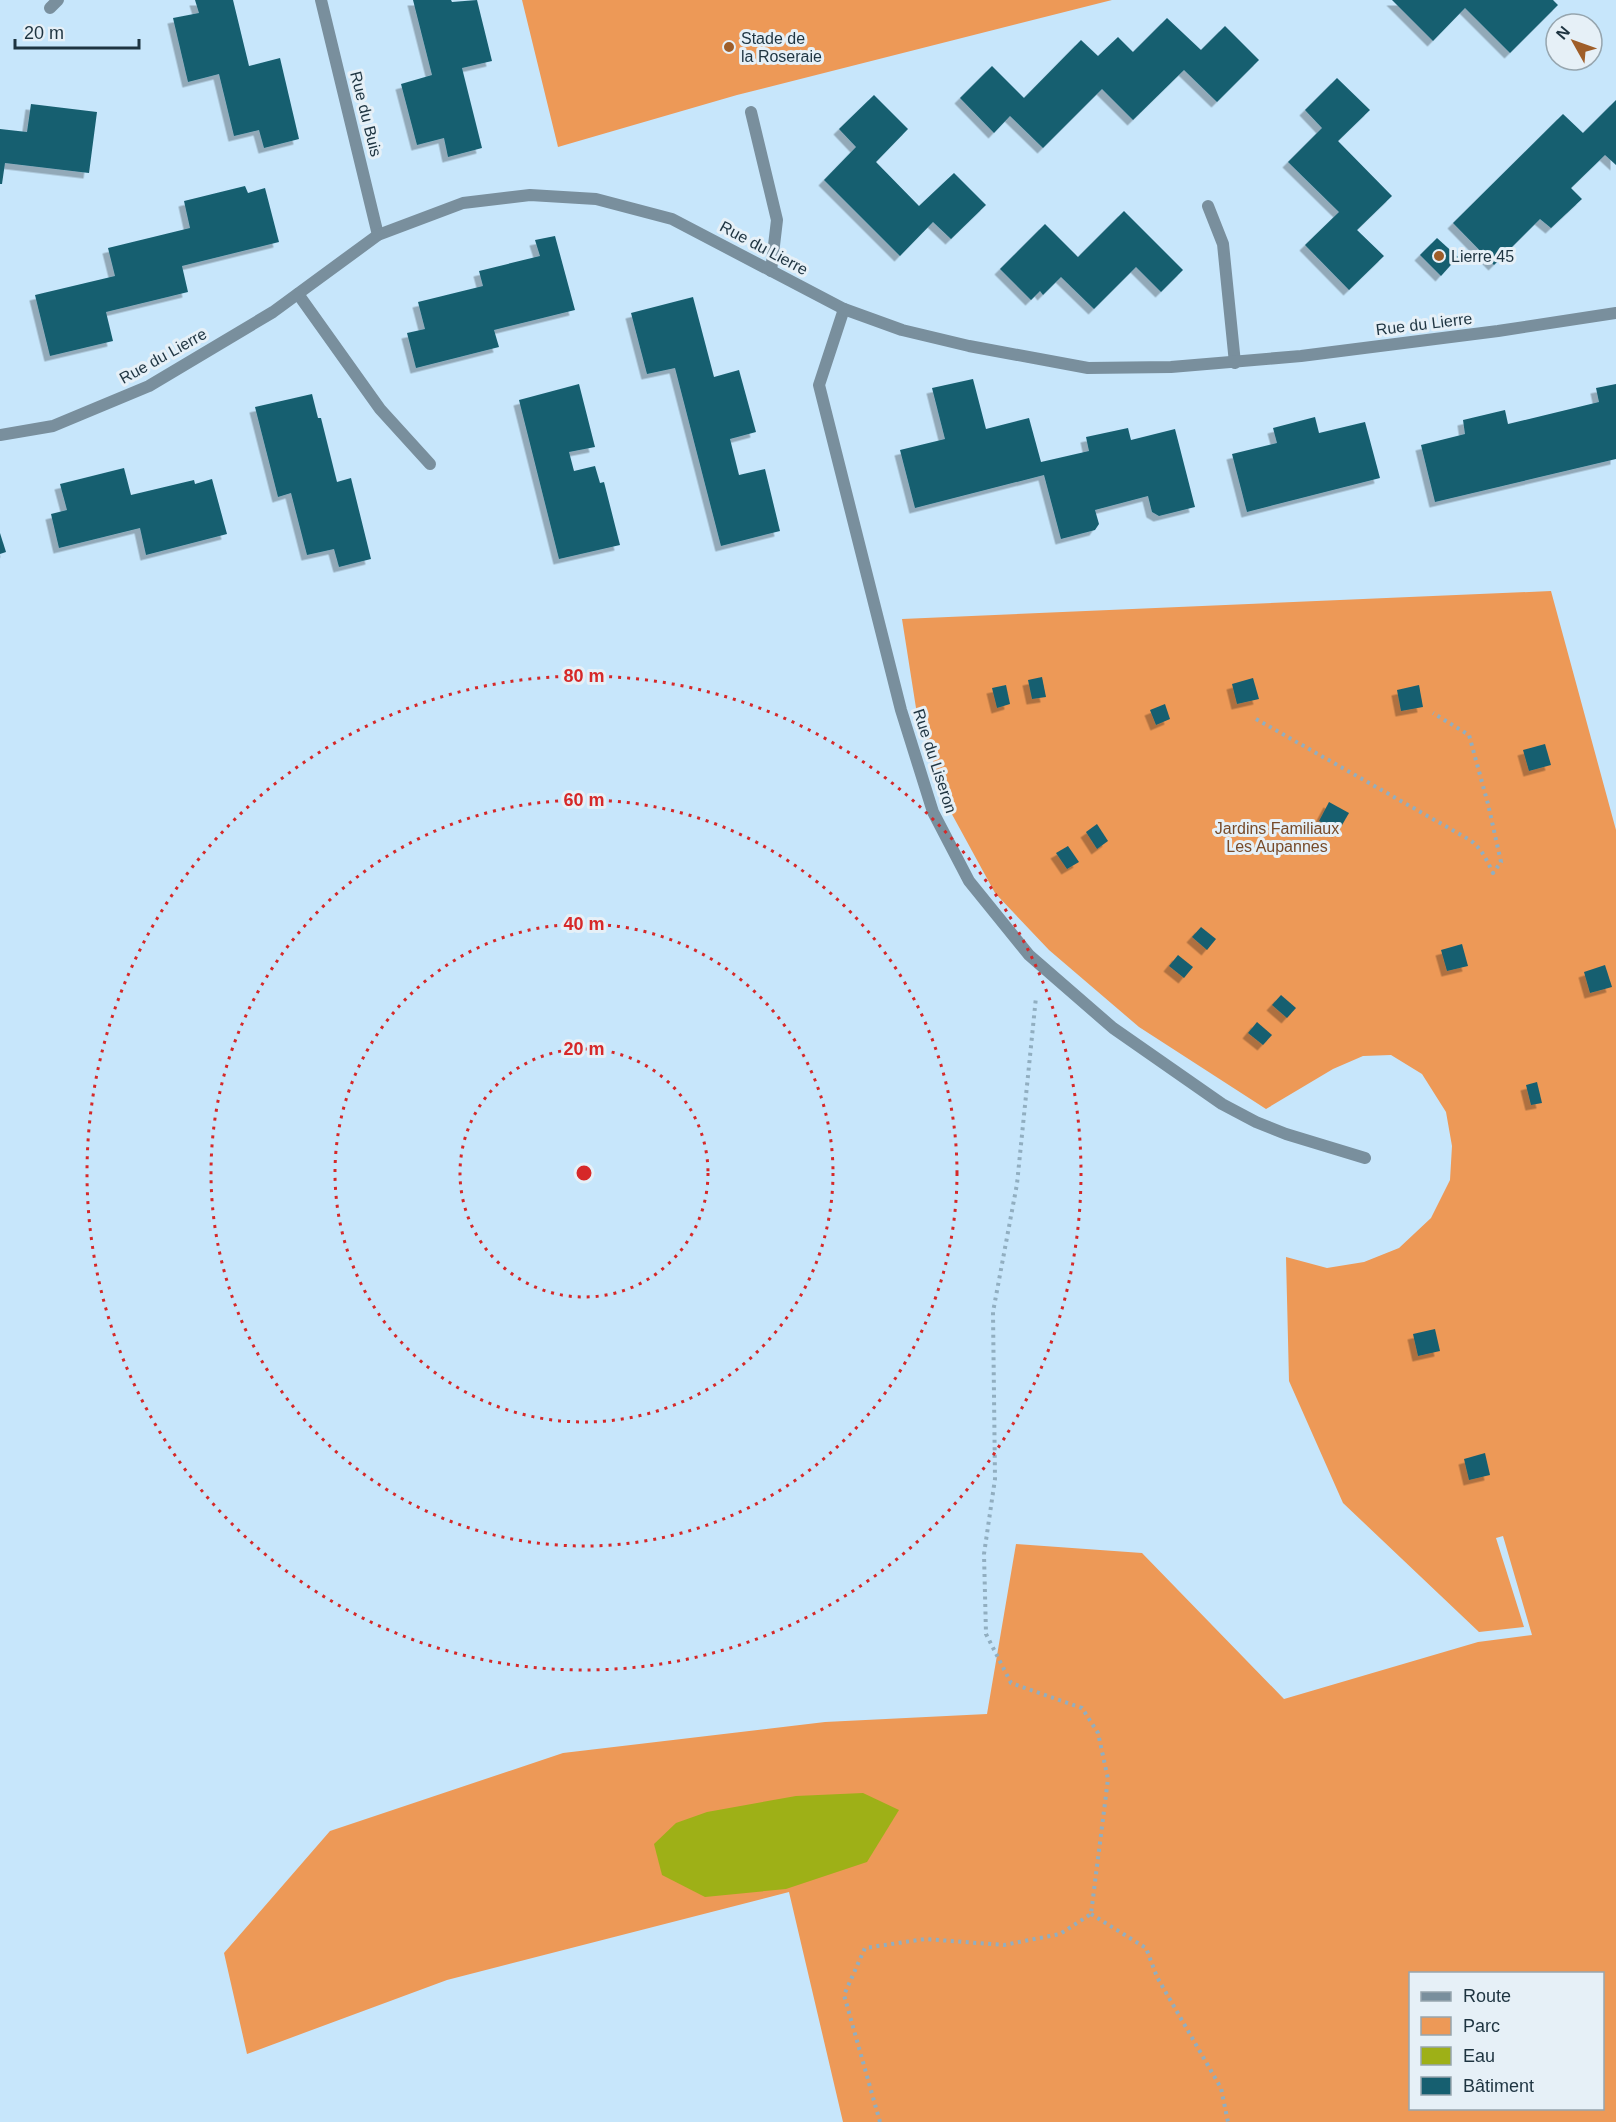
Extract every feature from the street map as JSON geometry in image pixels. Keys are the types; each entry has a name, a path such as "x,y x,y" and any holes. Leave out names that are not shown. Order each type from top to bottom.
{"street":[{"name":"Rue du Buis","path":"321,0 378,235"},
{"path":"751,112 777,220 771,270"},
{"name":"Rue du Lierre","path":"0,435 53,426 149,386 273,312 378,235 463,203 530,195 596,199 672,219 844,309 902,330 969,346 1088,368 1171,367 1235,363 1498,331 1616,313"},
{"path":"1208,206 1223,244 1235,363"},
{"path":"298,294 380,409 430,464"},
{"name":"Rue du Liseron","path":"844,309 819,385 901,710 933,812 969,881 1029,955 1113,1028 1222,1104 1256,1122 1286,1134 1365,1158"}],"path":[{"path":"1256,718 1470,840 1485,855 1493,873 1500,862 1488,804 1469,735 1433,713"},
{"path":"880,2122 844,1995 865,1948 925,1939 1004,1945 1060,1934 1091,1914 1108,1779 1098,1733 1082,1708 1011,1683 986,1634 984,1554 995,1479 993,1312 1017,1184 1040,964"},
{"path":"1091,1914 1146,1948 1157,1977 1221,2088 1228,2122"}],"green space":[{"name":"Stade de la Roseraie","path":"522,0 1112,0 737,95 558,147"},
{"name":"Jardins Familiaux Les Aupannes","path":"1551,591 1616,830 1616,2122 843,2122 789,1892 447,1980 247,2054 224,1953 330,1831 563,1753 825,1722 987,1714 1016,1544 1142,1553 1284,1699 1478,1642 1532,1635 1503,1536 1496,1538 1524,1627 1479,1632 1343,1503 1289,1381 1286,1257 1327,1268 1364,1262 1399,1248 1431,1218 1450,1180 1452,1146 1446,1112 1422,1074 1391,1055 1363,1056 1333,1069 1266,1109 1139,1027 1049,950 995,893 948,807 916,708 902,619"}],"water":[{"path":"863,1793 899,1810 867,1862 786,1889 705,1897 662,1875 654,1844 676,1823 707,1812 796,1796"}],"building":[{"path":"195,0 233,0 249,66 280,58 299,139 264,148 259,130 234,136 219,74 188,82 173,18 199,13"},
{"path":"413,0 451,0 452,2 477,0 492,61 462,68 482,148 448,157 444,138 417,145 401,84 432,75"},
{"path":"1392,0 1553,0 1558,5 1551,12 1544,12 1544,19 1510,53 1465,8 1433,41"},
{"path":"1167,18 1201,50 1225,26 1259,60 1217,102 1184,70 1133,120 1102,89 1043,148 1010,116 994,133 960,98 992,66 1024,98 1081,40 1098,56 1118,37 1133,52"},
{"path":"1337,78 1370,110 1338,141 1392,196 1357,230 1384,256 1349,290 1305,245 1339,212 1288,162 1322,128 1305,110"},
{"path":"874,95 908,129 876,162 919,206 954,173 986,205 951,239 933,222 900,256 824,180 856,147 839,129"},
{"path":"1616,100 1616,165 1605,155 1571,188 1582,199 1551,228 1540,219 1494,265 1453,223 1563,114 1583,133"},
{"path":"31,104 97,112 89,173 5,163 2,184 0,184 0,129 27,132"},
{"path":"245,186 248,193 265,188 279,242 182,266 188,292 106,312 113,341 50,356 35,295 115,276 108,248 190,228 184,201"},
{"path":"1124,211 1183,270 1161,292 1136,267 1094,309 1061,277 1043,295 1040,291 1031,300 1000,269 1045,224 1078,257"},
{"path":"555,236 575,310 494,330 499,347 416,368 407,333 425,329 418,302 483,286 479,271 540,256 535,240"},
{"name":"Lierre 45","path":"1437,238 1458,257 1441,276 1420,255"},
{"path":"693,297 714,377 739,370 756,432 730,439 739,475 765,469 780,531 721,546 675,368 647,374 631,313"},
{"path":"973,379 986,429 1029,418 1041,462 1089,451 1086,437 1128,428 1131,440 1175,429 1195,507 1159,516 1152,512 1148,496 1095,510 1099,524 1095,530 1061,539 1044,475 915,508 900,450 945,439 932,388"},
{"path":"579,384 595,447 569,452 574,471 595,466 600,483 604,482 620,545 559,559 519,400"},
{"path":"1616,384 1616,459 1435,502 1421,445 1465,434 1463,420 1505,410 1508,424 1599,402 1596,388"},
{"path":"312,394 318,418 321,418 337,482 351,478 371,559 339,567 334,549 307,555 291,493 278,497 255,407"},
{"path":"1315,417 1319,433 1365,422 1380,478 1247,512 1232,454 1277,443 1273,428"},
{"path":"124,468 131,495 194,480 195,484 212,479 227,534 146,555 140,528 59,548 51,514 67,510 60,484"},
{"path":"0,533 6,552 0,554"},
{"path":"1042,677 1046,697 1032,699 1028,680"},
{"path":"1253,678 1259,699 1237,704 1232,684"},
{"path":"1006,685 1010,704 997,708 992,688"},
{"path":"1419,685 1423,707 1401,711 1397,690"},
{"path":"1165,704 1170,719 1156,725 1150,710"},
{"path":"1545,744 1551,765 1529,771 1523,750"},
{"path":"1329,802 1349,813 1338,832 1319,821"},
{"path":"1097,824 1108,841 1097,849 1086,832"},
{"path":"1068,846 1079,862 1067,869 1056,853"},
{"path":"1201,927 1216,939 1207,950 1192,937"},
{"path":"1462,944 1468,966 1447,971 1441,950"},
{"path":"1178,955 1193,967 1184,978 1169,966"},
{"path":"1605,965 1612,987 1590,993 1584,972"},
{"path":"1281,995 1296,1008 1287,1018 1272,1005"},
{"path":"1257,1022 1272,1035 1263,1045 1248,1033"},
{"path":"1537,1082 1542,1103 1531,1105 1526,1085"},
{"path":"1435,1329 1440,1351 1418,1356 1413,1334"},
{"path":"1485,1453 1490,1475 1469,1480 1464,1459"}],"place":[{"name":"Stade de la Roseraie","path":"729,47"},
{"name":"Lierre 45","path":"1439,256"}]}
